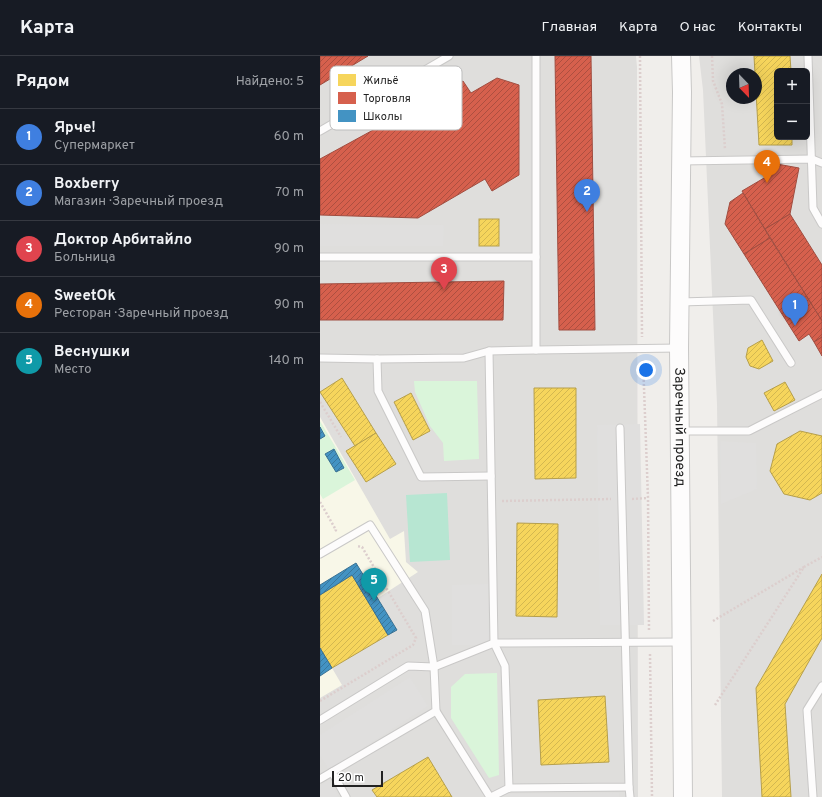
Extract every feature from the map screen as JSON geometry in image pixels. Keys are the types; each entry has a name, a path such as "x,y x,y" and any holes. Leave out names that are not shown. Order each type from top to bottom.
{"street":[{"name":"Заречный проезд","path":"681,56 679,348 681,430 683,797"}],"lane":[{"path":"432,66 449,56"},
{"path":"536,56 536,350"},
{"path":"808,56 813,208 822,224"},
{"path":"320,130 330,124"},
{"path":"681,160 812,159 822,163"},
{"path":"320,257 536,257"},
{"path":"680,302 751,300 791,363"},
{"path":"320,358 464,358 489,350 679,348"},
{"path":"489,350 494,643 505,666 509,788"},
{"path":"377,359 378,391 421,476 491,476"},
{"path":"681,430 749,431 822,394"},
{"path":"620,428 624,629 630,797"},
{"path":"320,554 370,525 425,611 434,667 436,711 490,797 509,788 629,787"},
{"path":"320,720 408,666 434,667 494,643 681,642"},
{"path":"813,797 807,710 822,686"},
{"path":"320,780 436,711"},
{"path":"332,772 346,797"}],"path":[{"path":"640,56 642,348 648,498 652,797"},
{"path":"712,56 713,81 722,104 726,160"},
{"path":"320,402 341,437"},
{"path":"497,501 648,498"},
{"path":"320,502 336,530 331,533"},
{"path":"320,701 413,645 416,638 362,547 353,544"},
{"path":"713,621 822,556"},
{"path":"715,705 804,567"},
{"path":"624,629 649,629"}],"shaded area":[{"path":"320,56 636,56 638,797 320,797"},
{"path":"699,56 822,56 822,797 722,797 717,404 703,90"},
{"path":"320,224 444,225 443,246 320,246"},
{"path":"320,417 390,539 404,531 406,562 418,572 378,598 396,630 332,668 342,685 320,698"},
{"path":"640,424 644,625 600,625 597,425"},
{"path":"720,441 756,443 757,489 721,504"},
{"path":"488,584 489,645 452,645 452,585"},
{"path":"410,677 428,706 329,770 320,756 320,735"},
{"path":"329,780 339,797 320,797 320,786"},
{"path":"619,793 619,797 510,797 510,794"}],"green space":[{"path":"414,381 477,381 479,459 444,461 443,443 430,426 415,392"},
{"path":"320,421 355,480 323,499 320,494"},
{"path":"447,493 450,560 410,562 406,495"},
{"path":"497,673 499,775 489,778 451,718 451,687 465,674"}],"building: Жильё":[{"path":"754,56 790,56 791,68 774,68 774,140 792,140 792,145 759,145 757,104 762,104 762,68 755,68"},
{"path":"479,219 499,219 499,246 479,246"},
{"path":"762,340 773,361 759,369 750,366 746,357 748,348"},
{"path":"342,378 376,433 355,446 320,392"},
{"path":"785,382 795,400 774,411 764,393"},
{"path":"534,388 576,388 576,478 535,479"},
{"path":"411,393 430,431 413,440 394,402"},
{"path":"800,431 822,436 822,493 810,500 784,494 770,471 777,444"},
{"path":"376,433 396,464 366,482 346,451"},
{"path":"517,523 558,524 557,617 516,616"},
{"path":"822,574 822,638 785,704 791,797 762,797 756,688"},
{"path":"352,575 388,635 332,668 320,648 320,595"},
{"path":"605,696 609,762 541,765 538,700"},
{"path":"428,757 452,797 377,797 372,790"}],"building: Торговля":[{"path":"320,56 368,56 351,66 330,66 330,79 320,85"},
{"path":"555,56 591,56 595,330 559,330"},
{"path":"497,78 519,85 519,175 492,191 485,179 418,218 320,215 320,159 373,130 462,130 462,82 471,93"},
{"path":"777,164 799,168 790,214 765,229 742,191 776,171"},
{"path":"743,193 770,238 744,254 725,224 730,202"},
{"path":"790,214 822,265 822,321 765,229"},
{"path":"770,238 822,321 822,337 814,342 809,334 799,341 744,254"},
{"path":"504,281 503,320 320,320 320,284"},
{"path":"822,337 822,356 814,342"}],"building: Школы":[{"path":"320,427 325,436 320,439"},
{"path":"334,449 344,468 336,472 325,454"},
{"path":"356,563 397,630 388,635 352,575 320,595 320,585"},
{"path":"320,648 332,668 320,676"}],"place":[{"name":"SweetOk","path":"767,183"},
{"name":"Boxberry","path":"587,212"},
{"name":"Доктор Арбитайло","path":"444,290"},
{"name":"Ярче!","path":"795,326"},
{"name":"Веснушки","path":"374,601"}]}
